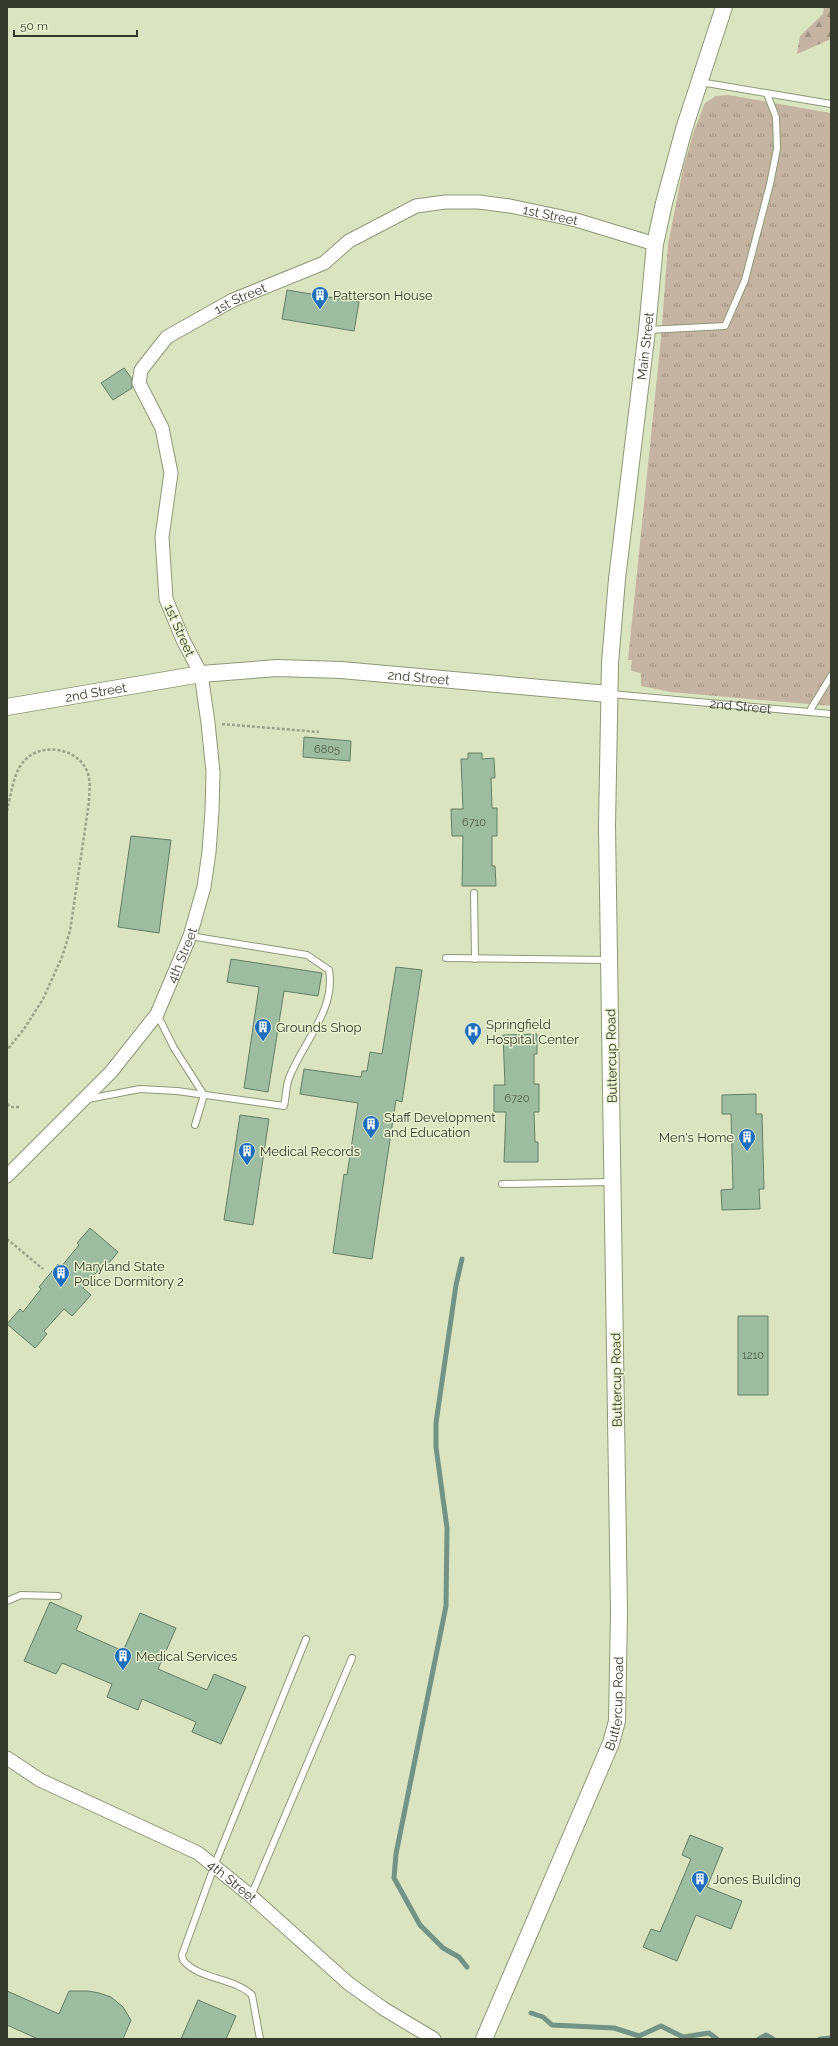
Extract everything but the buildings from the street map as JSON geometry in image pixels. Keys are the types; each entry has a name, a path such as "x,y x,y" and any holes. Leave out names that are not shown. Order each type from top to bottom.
{"street":[{"name":"Main Street","path":"609,694 617,579 647,330 655,244 664,203 699,82 724,7"},
{"name":"1st Street","path":"201,674 183,640 166,599 162,538 171,473 162,428 139,383 141,370 167,336 233,300 324,263 349,241 416,206 445,202 479,202 510,206 576,220 655,244"},
{"name":"2nd Street","path":"7,707 201,674 277,668 341,670 609,694"},
{"name":"4th Street","path":"7,1176 111,1072 157,1014 190,936 204,887 209,852 212,811 212,772 208,723 201,674"},
{"name":"Buttercup Road","path":"484,2039 608,1750 617,1721 619,1613 607,826 609,694"},
{"name":"4th Street","path":"8,1761 40,1780 198,1853 215,1864 348,1983 384,2009 434,2039"}],"lane":[{"path":"699,82 831,104"},
{"path":"647,330 726,326 745,280 770,184 777,150 776,117 767,94"},
{"path":"809,712 831,676"},
{"name":"2nd Street","path":"609,694 831,714"},
{"path":"474,893 475,959"},
{"path":"84,1100 140,1089 177,1091 284,1106 289,1079 329,1000 331,984 329,970 307,955 190,936"},
{"path":"446,958 609,960"},
{"path":"157,1014 174,1048 204,1095 195,1125"},
{"path":"502,1184 613,1182"},
{"path":"7,1601 21,1595 58,1596"},
{"path":"260,2039 252,1995 247,1990 231,1982 192,1969 183,1960 182,1955 215,1864 306,1639"},
{"path":"251,1896 352,1658"}],"path":[{"path":"208,723 319,732"},
{"path":"7,811 18,770 33,753 47,749 66,752 77,758 83,764 88,774 90,786 70,931 62,957 43,999 24,1029 7,1050"},
{"path":"7,1104 11,1107 20,1107"},
{"path":"7,1239 43,1269"}],"green space":[{"path":"824,7 831,7 831,39 797,54 800,36 823,14"},
{"path":"728,95 831,113 831,706 671,692 641,686 641,673 631,671 632,660 628,660 661,338 668,244 683,169 694,131 705,103 716,96"}],"waterway":[{"path":"462,1259 456,1285 436,1423 436,1447 447,1528 446,1606 396,1854 394,1878 420,1925 443,1948 459,1957 467,1967"},
{"path":"531,2013 543,2017 552,2025 614,2028 639,2036 661,2026 683,2037 709,2033 717,2039"},
{"path":"759,2039 766,2035 773,2039"},
{"path":"820,2039 831,2038"}],"place":[{"name":"Patterson House","path":"320,310"},
{"name":"Grounds Shop","path":"263,1042"},
{"name":"Springfield Hospital Center","path":"473,1046"},
{"name":"Staff Development and Education","path":"371,1139"},
{"name":"Men's Home","path":"747,1152"},
{"name":"Medical Records","path":"247,1166"},
{"name":"Maryland State Police Dormitory 2","path":"61,1288"},
{"name":"Medical Services","path":"123,1671"},
{"name":"Jones Building","path":"700,1894"}]}
